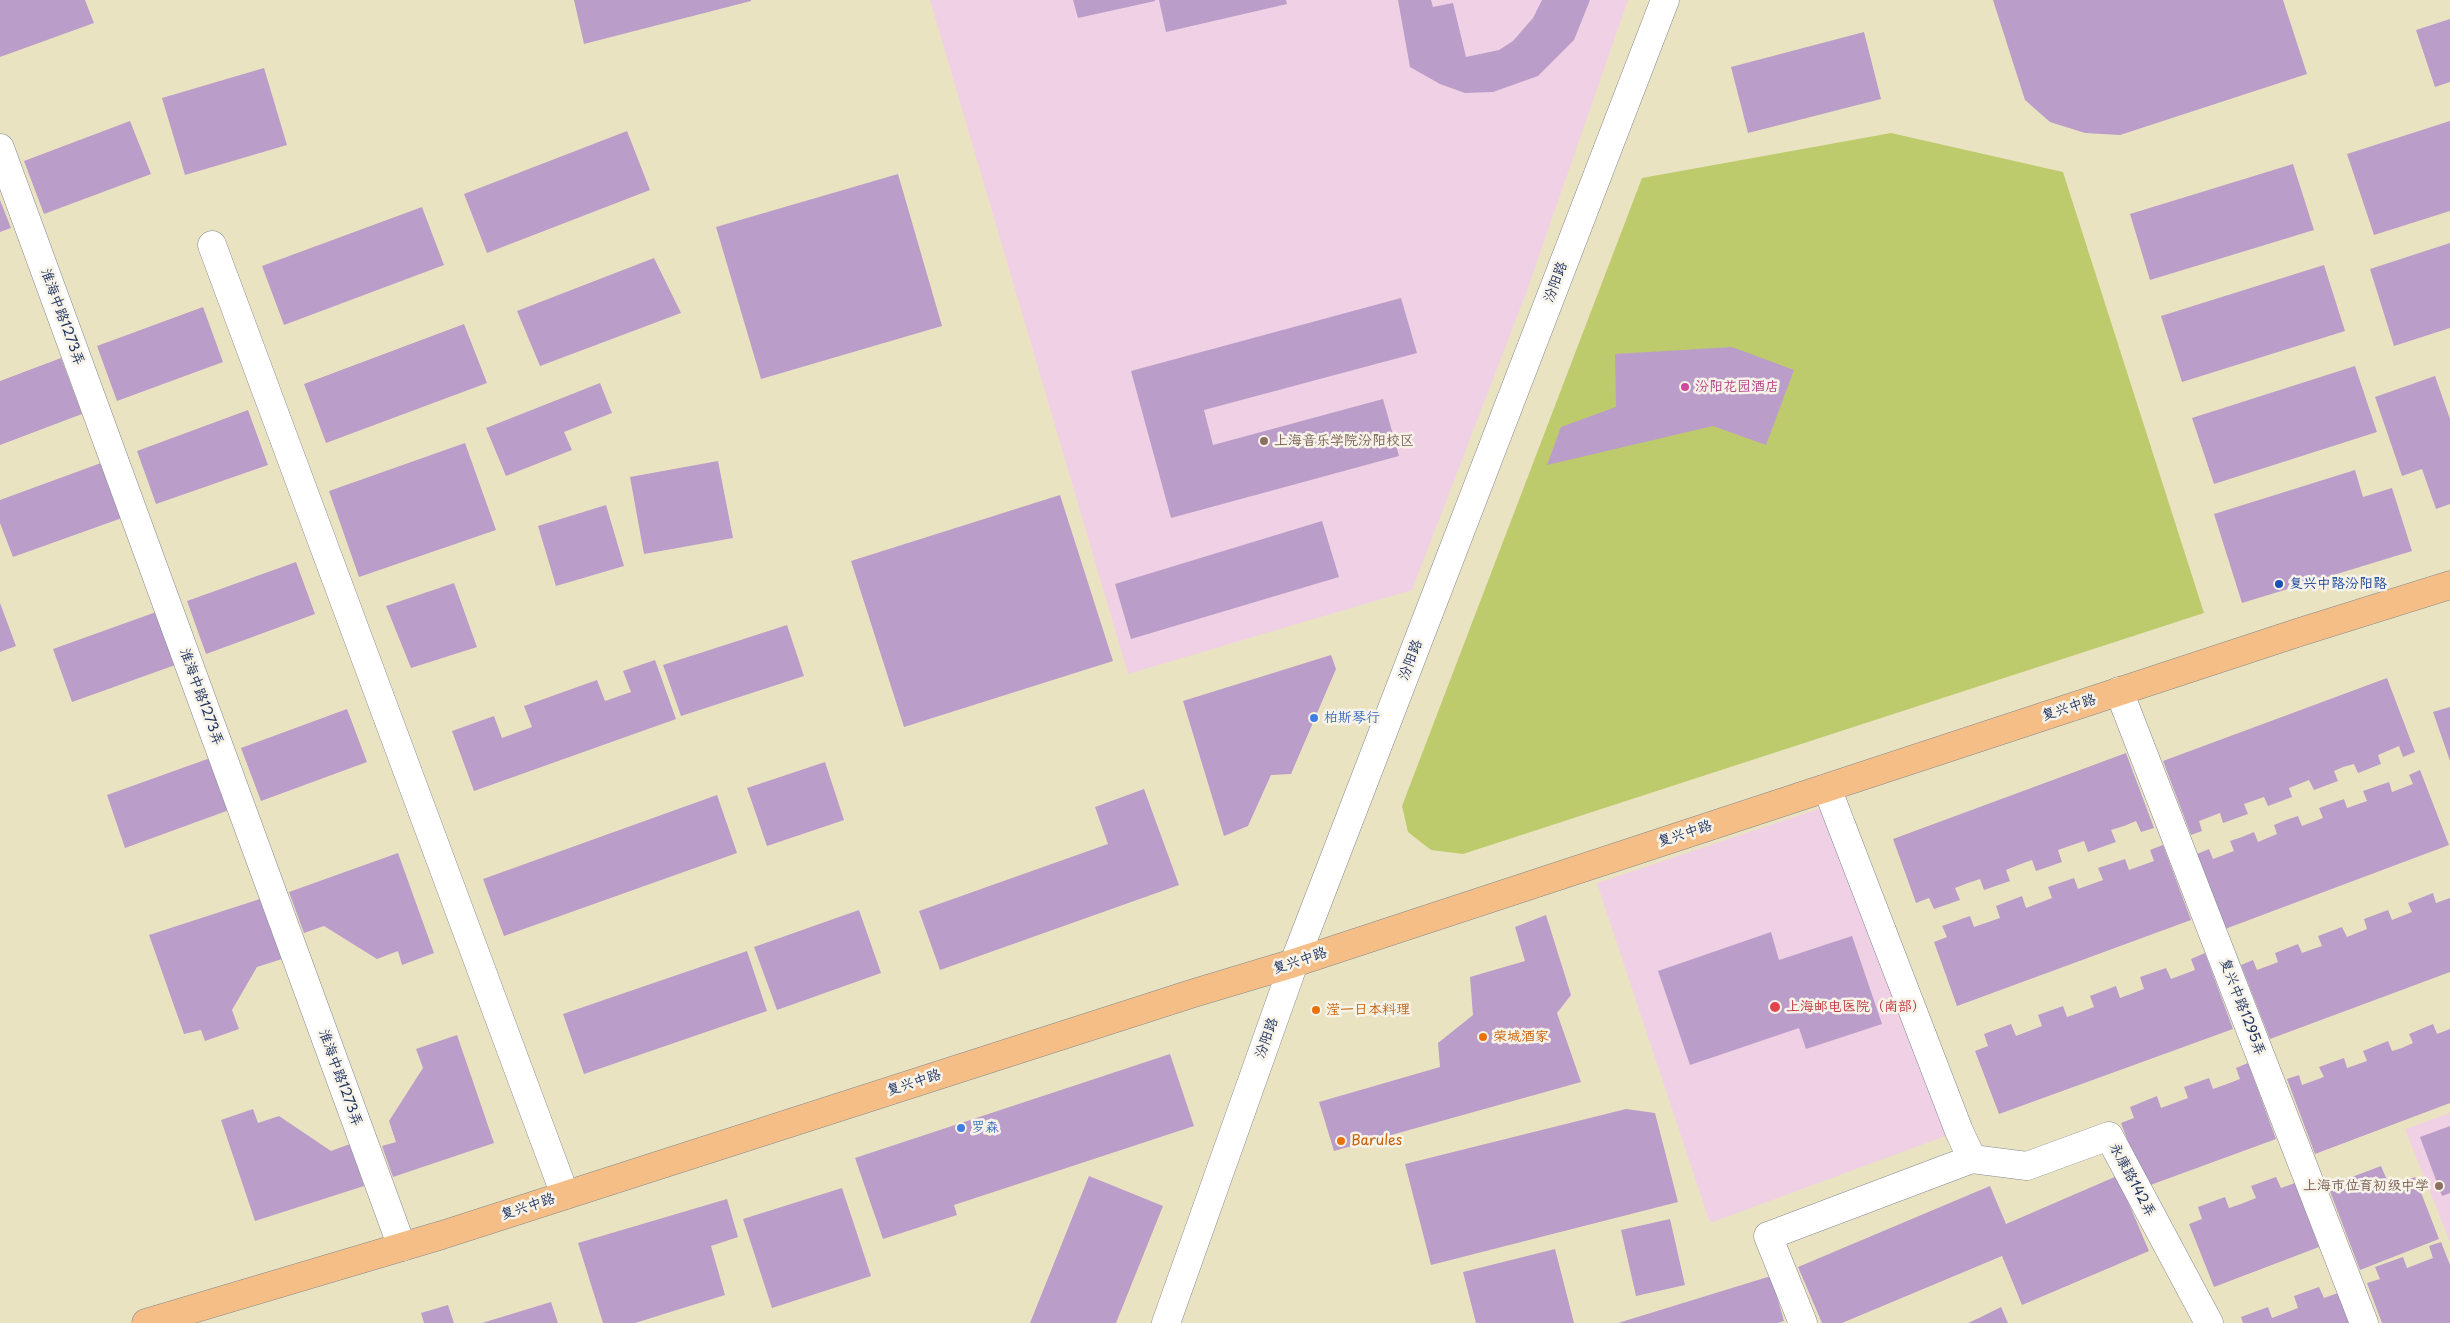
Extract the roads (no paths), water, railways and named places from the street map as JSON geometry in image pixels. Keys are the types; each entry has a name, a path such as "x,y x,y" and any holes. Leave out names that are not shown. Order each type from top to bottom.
{"main road":[{"name":"复兴中路","path":"146,1323 402,1247 1194,993 1294,963 2450,585"}],"street":[{"name":"汾阳路","path":"1166,1323 1294,963 1665,0"},
{"name":"淮海中路1273弄","path":"0,148 402,1247"},
{"path":"212,245 565,1195"},
{"name":"复兴中路1295弄","path":"2118,692 2364,1323"},
{"path":"1803,1323 1768,1236 1972,1159 1959,1131 1827,788"},
{"name":"永康路142弄","path":"1972,1159 2027,1166 2108,1136 2209,1323"}],"place":[{"name":"汾阳花园酒店","path":"1685,387"},
{"name":"上海音乐学院汾阳校区","path":"1264,441"},
{"name":"复兴中路汾阳路","path":"2279,584"},
{"name":"柏斯琴行","path":"1314,718"},
{"name":"上海邮电医院（南部）","path":"1775,1007"},
{"name":"滢一日本料理","path":"1316,1010"},
{"name":"荣城酒家","path":"1483,1037"},
{"name":"罗森","path":"961,1128"},
{"name":"Barules","path":"1341,1141"},
{"name":"上海市位育初级中学","path":"2439,1186"}]}
